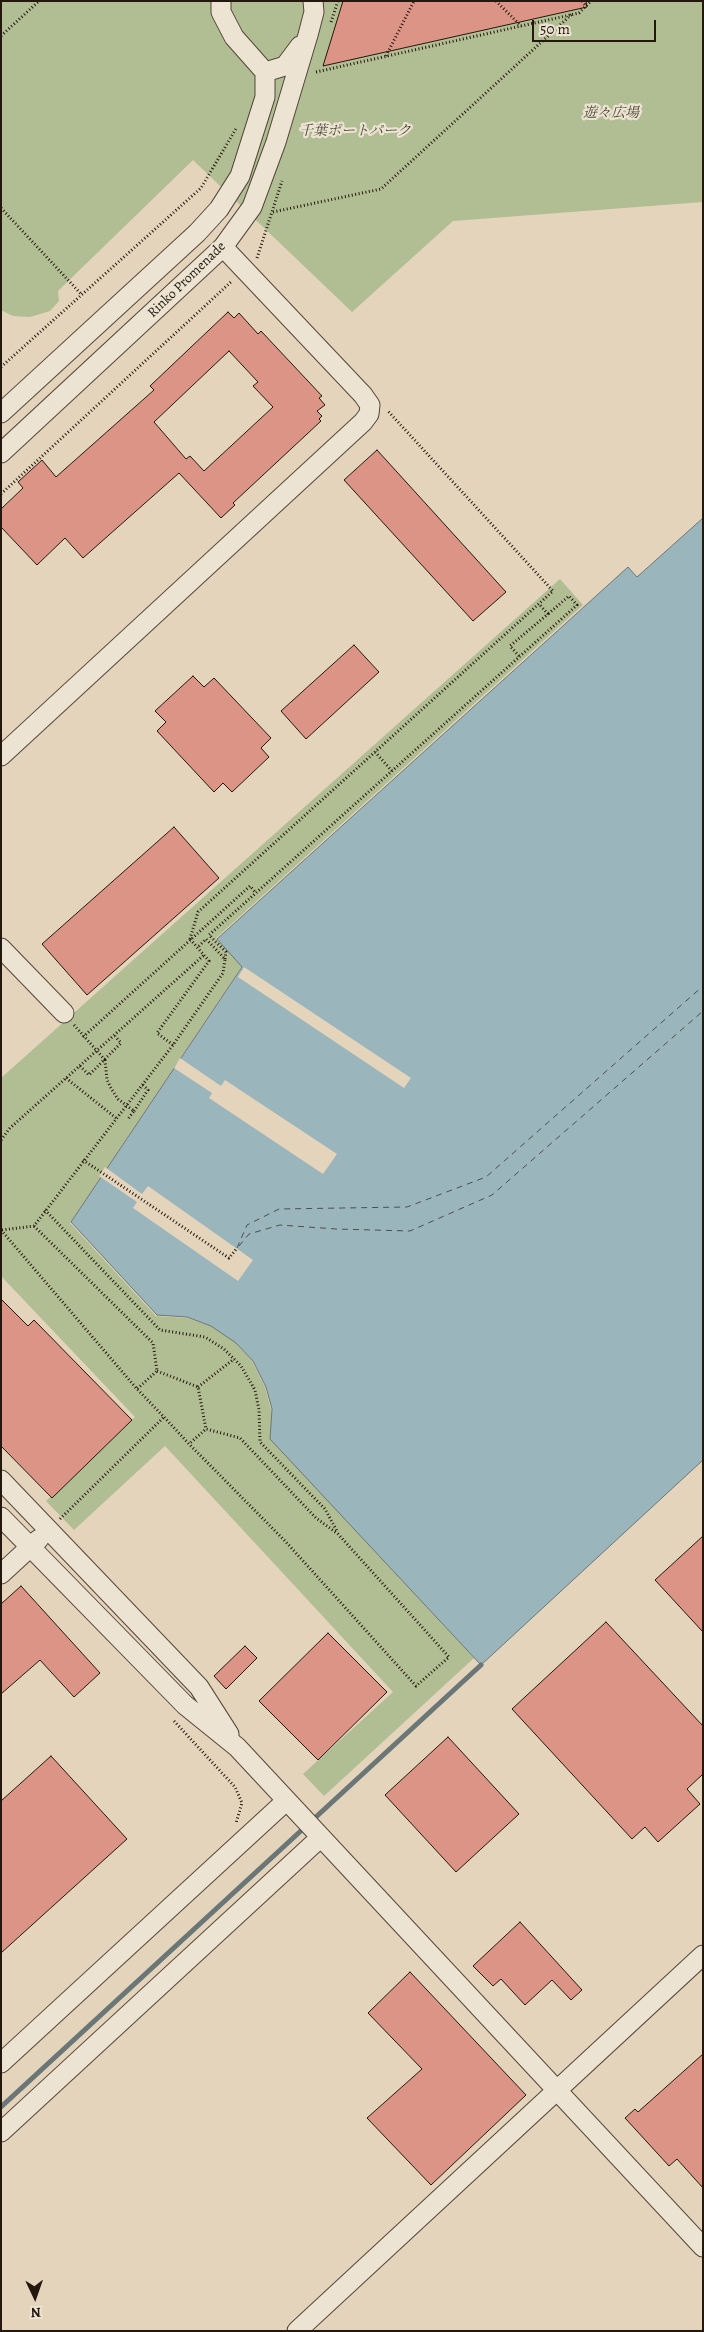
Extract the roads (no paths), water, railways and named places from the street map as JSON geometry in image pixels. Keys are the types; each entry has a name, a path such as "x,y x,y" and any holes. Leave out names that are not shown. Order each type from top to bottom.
{"street":[{"path":"221,1 221,12 234,37 265,72 285,66 308,34"},
{"name":"Rinko Promenade","path":"1,452 223,248 252,207 276,142 308,34 314,12 313,1"},
{"name":"Rinko Promenade","path":"1,413 197,232 219,209 240,176 265,97 265,72"},
{"path":"1,756 348,436 369,414 370,405 363,395 223,248"},
{"path":"1,948 64,1013"},
{"path":"1,1480 53,1526 199,1687 237,1747"},
{"path":"1,1516 30,1548 185,1705 237,1747 703,2247"},
{"path":"1,1574 53,1526"},
{"path":"1,2062 286,1801"},
{"path":"1,2132 319,1835"},
{"path":"297,2331 703,1955"}],"water":[{"path":"703,518 703,1460 481,1665 270,1439 272,1409 266,1387 253,1361 236,1343 211,1326 187,1317 157,1315 71,1222 242,967 217,939 628,567 637,577"}],"waterway":[{"path":"1,2107 481,1665"}],"park label":[{"name":"遊々広場","path":"611,114"},
{"name":"千葉ポートパーク","path":"355,132"}]}
